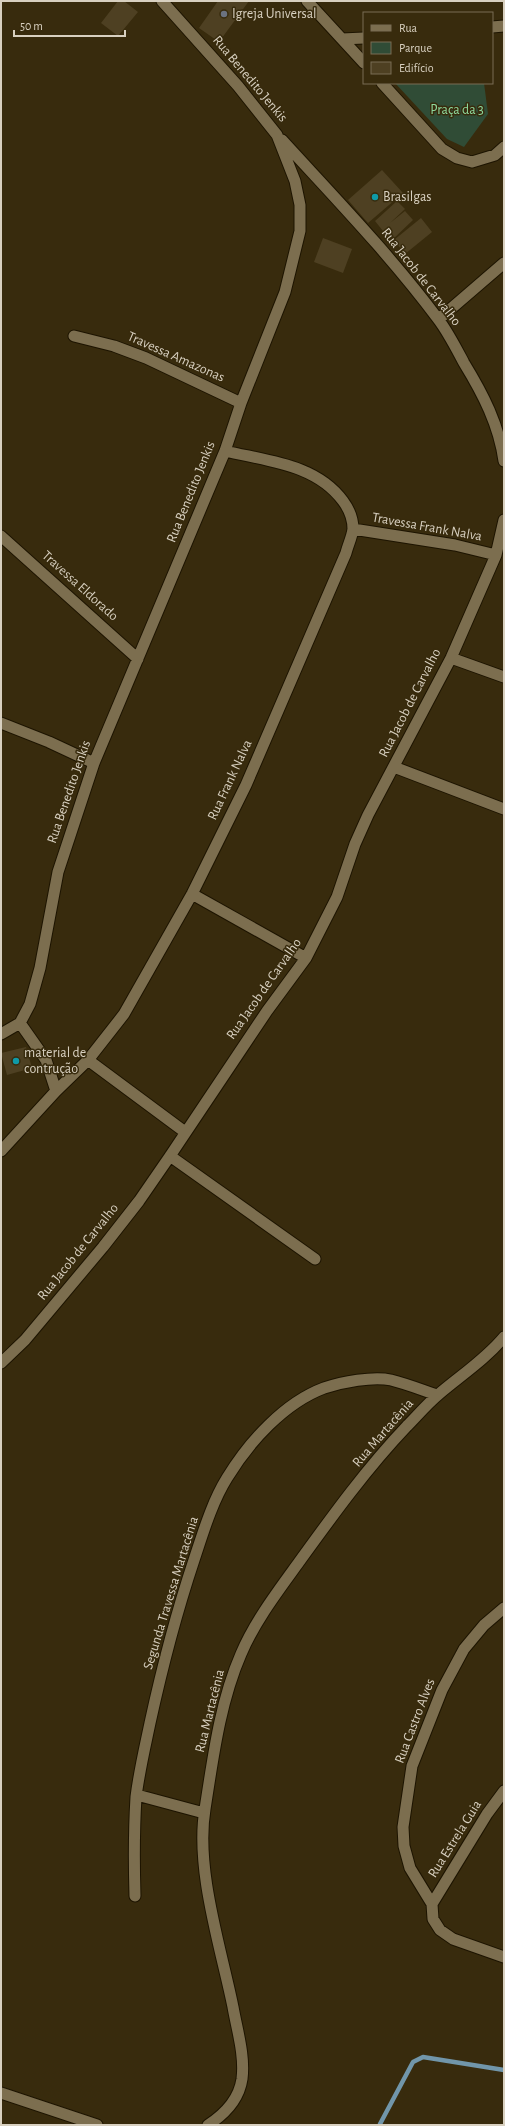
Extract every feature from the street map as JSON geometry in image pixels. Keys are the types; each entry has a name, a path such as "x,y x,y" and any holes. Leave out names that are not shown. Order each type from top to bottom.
{"street":[{"name":"Rua Benedito Jenkis","path":"20,1023 30,1004 36,987 58,872 94,763 225,451 241,403 285,292 300,231 299,199 293,175 277,135 238,86 162,1"},
{"path":"306,1 363,62"},
{"path":"493,27 504,26"},
{"path":"342,39 363,38"},
{"path":"383,84 442,149 457,158 472,162 495,155 504,147"},
{"name":"Rua Jacob de Carvalho","path":"277,135 358,222 439,320 480,390 503,441 504,461"},
{"path":"439,320 504,263"},
{"name":"Travessa Amazonas","path":"74,336 114,346 146,358 241,403"},
{"name":"Rua Frank Nalva","path":"1,1151 56,1091 88,1060 124,1014 192,894 246,785 346,553 353,529 350,510 337,492 323,480 298,468 225,451"},
{"name":"Rua Jacob de Carvalho","path":"1,1363 26,1340 103,1247 170,1156 267,1011 306,958 337,896 355,844 368,815 452,658 496,555 504,520"},
{"name":"Travessa Frank Nalva","path":"353,529 456,544 496,555"},
{"name":"Travessa Eldorado","path":"1,536 138,658"},
{"path":"452,658 504,677"},
{"path":"1,723 49,742 94,763"},
{"path":"394,767 504,809"},
{"path":"192,894 306,958"},
{"path":"1,1034 20,1023 46,1060 56,1091"},
{"path":"88,1060 185,1132"},
{"path":"170,1156 315,1259"},
{"name":"Rua Martacênia","path":"208,2125 223,2115 227,2110 238,2094 242,2078 241,2048 208,1890 204,1846 204,1813 227,1694 241,1653 268,1605 328,1521 404,1429 437,1395 472,1367 504,1337"},
{"name":"Segunda Travessa Martacênia","path":"135,1896 133,1847 137,1795 167,1649 186,1586 210,1516 226,1480 243,1453 271,1424 300,1400 324,1388 368,1379 390,1380 437,1395"},
{"name":"Rua Castro Alves","path":"504,1608 484,1625 464,1649 442,1690 412,1766 403,1827 404,1846 410,1868 415,1880 432,1904 433,1919 440,1930 453,1939 504,1957"},
{"name":"Rua Estrela Guia","path":"432,1904 487,1814 504,1791"},
{"path":"137,1795 204,1813"},
{"path":"1,2093 67,2121 97,2125"}],"green space":[{"name":"Praça da 3","path":"396,84 484,84 488,114 464,147 447,139"}],"building":[{"path":"118,1 124,1 138,12 118,36 101,23"},
{"name":"Igreja Universal","path":"218,1 249,1 219,42 199,28"},
{"name":"Brasilgas","path":"382,170 403,193 368,223 348,200"},
{"path":"397,201 405,209 390,223 405,211 413,220 391,241 375,221"},
{"path":"421,218 432,232 405,254 394,240"},
{"path":"323,238 352,249 343,273 314,262"},
{"name":"material de contrução","path":"26,1047 32,1068 7,1075 1,1053"}],"waterway":[{"path":"380,2124 413,2062 423,2057 504,2070"}],"place":[{"name":"Igreja Universal","path":"224,14"},
{"name":"Brasilgas","path":"375,197"},
{"name":"material de contrução","path":"16,1061"}]}
